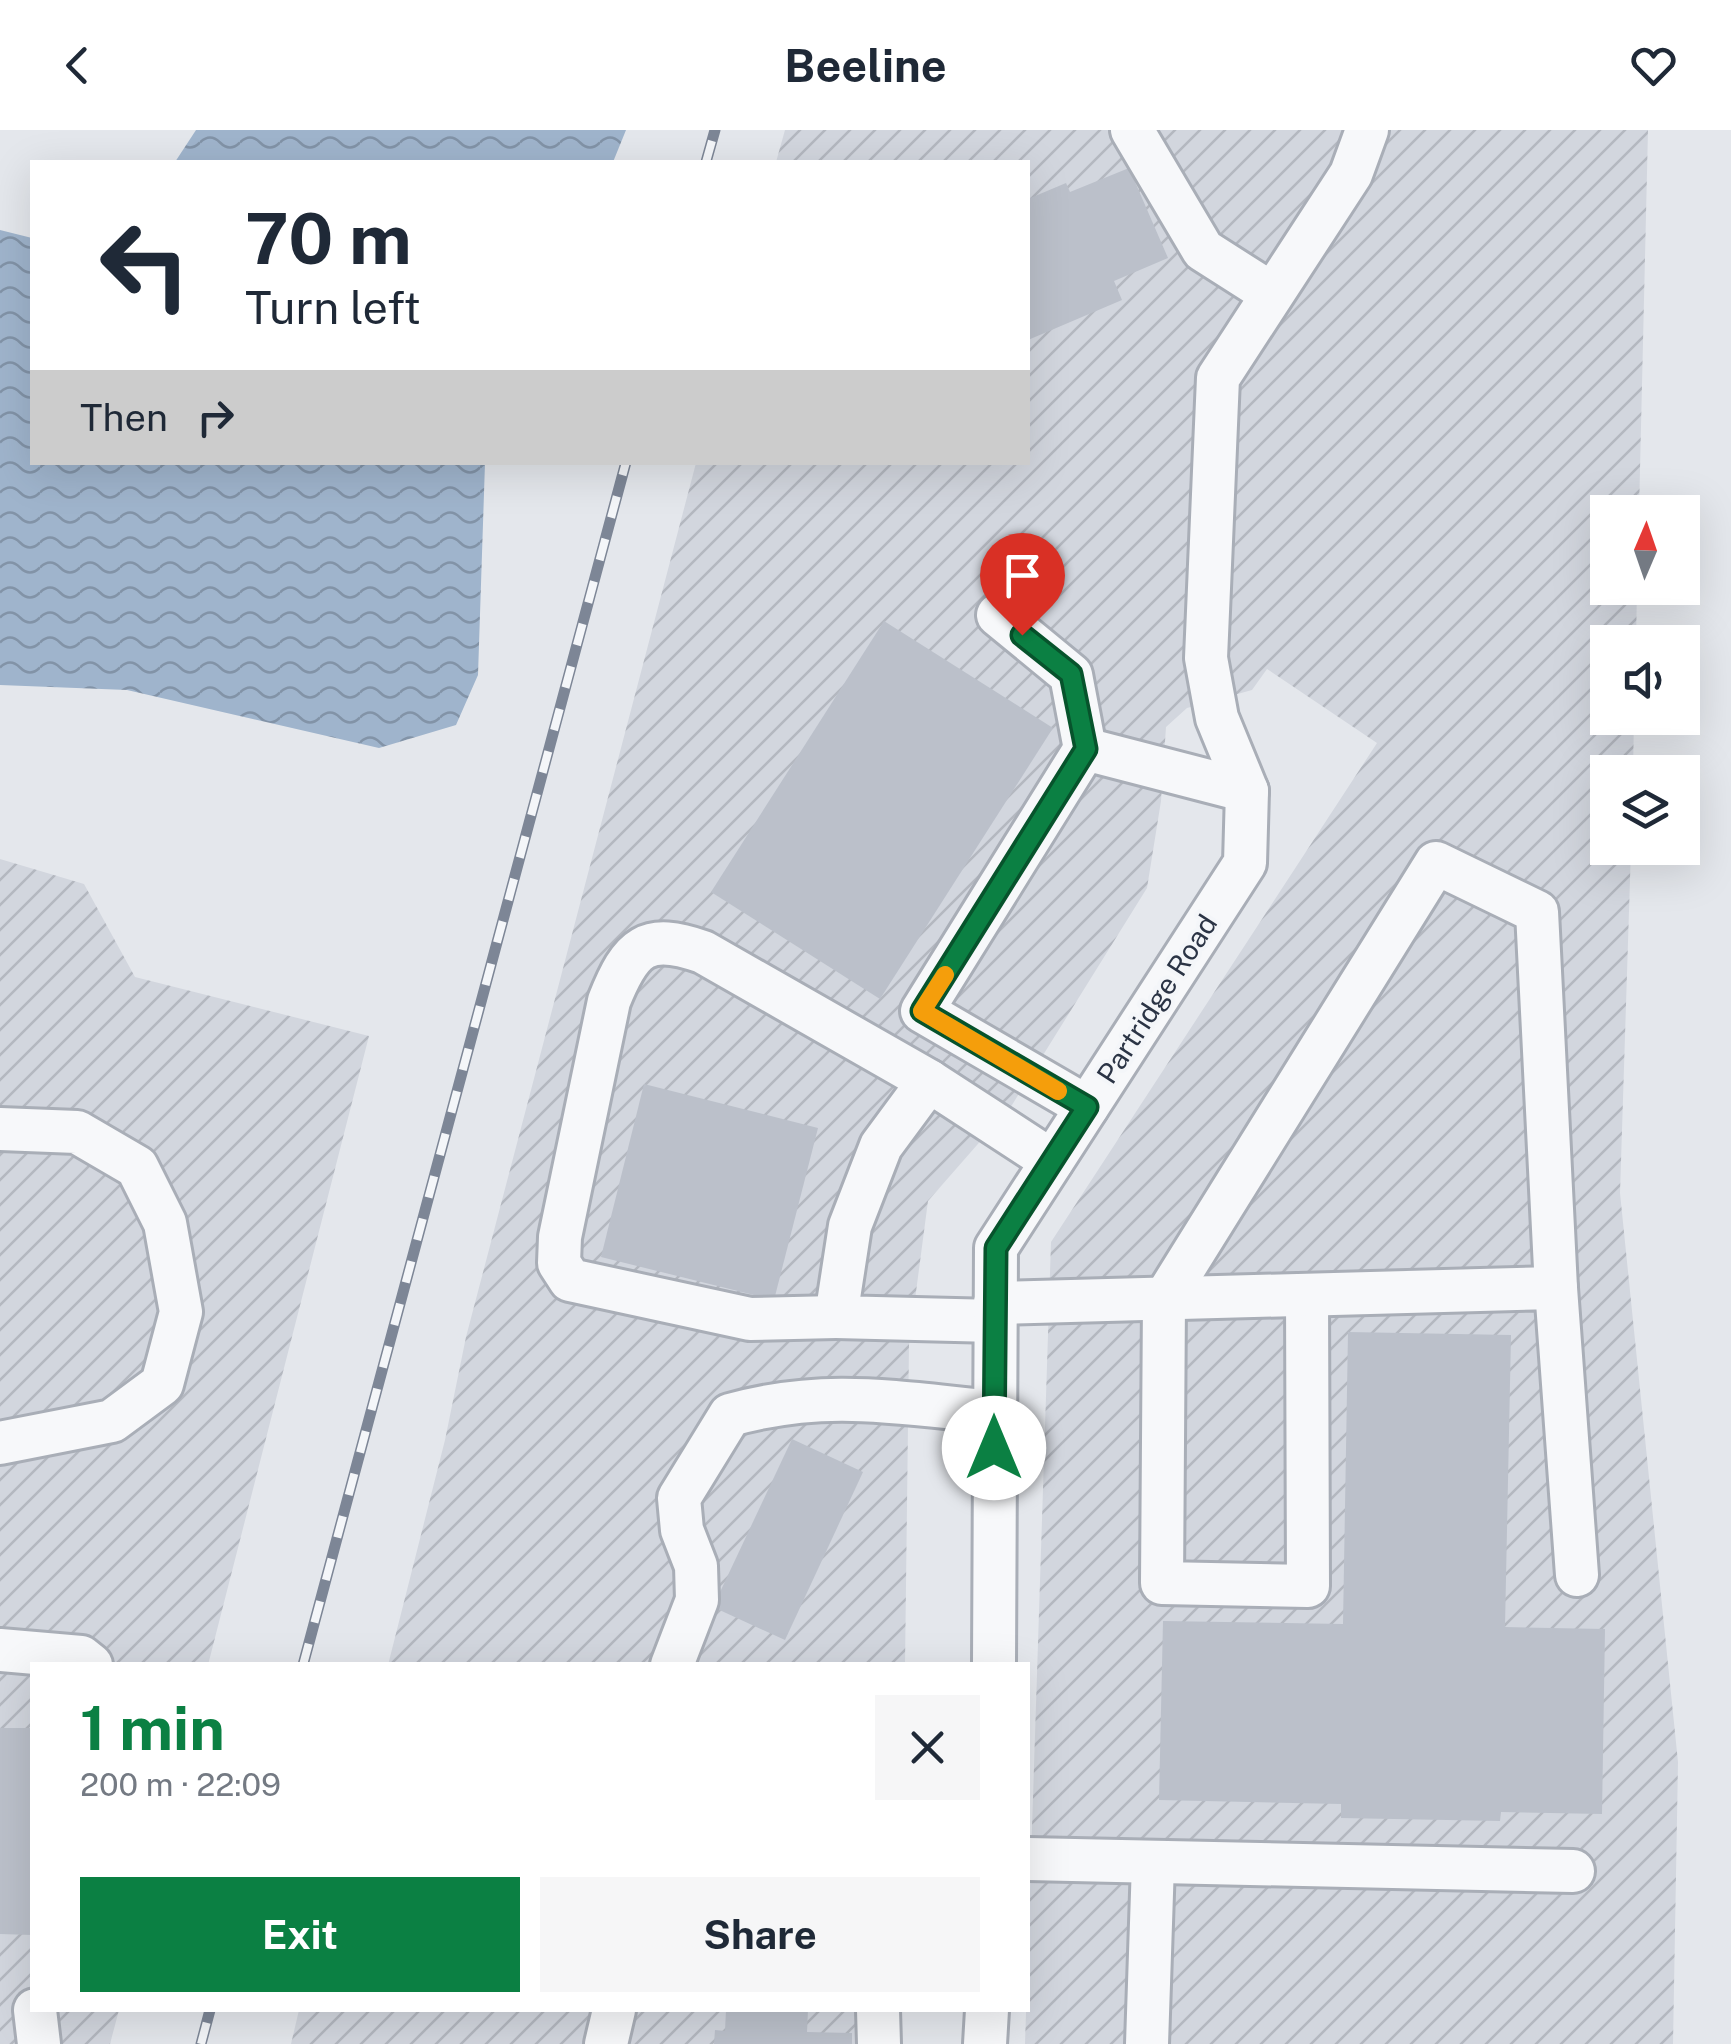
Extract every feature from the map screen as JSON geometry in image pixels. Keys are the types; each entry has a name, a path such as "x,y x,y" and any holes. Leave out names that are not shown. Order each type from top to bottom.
{"street":[{"path":"1132,130 1203,250 1272,294"},
{"path":"1247,791 1216,718 1206,658 1218,378 1350,174 1366,130"},
{"path":"998,615 1071,674 1086,749 922,1011 1087,1107"},
{"path":"1086,749 1247,791"},
{"name":"Partridge Road","path":"994,1662 996,1248 1245,863 1247,791"},
{"path":"1307,1295 1308,1586 1162,1582 1164,1300 1436,863 1538,912 1556,1288 1578,1575"},
{"path":"1052,1161 929,1081 704,952 668,940 645,946 623,967 616,984 560,1237 559,1264 570,1280 750,1319 995,1312 1164,1300 1556,1288"},
{"path":"836,1317 850,1226 882,1146 929,1081"},
{"path":"0,1129 77,1132 137,1167 165,1223 181,1312 162,1384 112,1421 0,1444"},
{"path":"673,1662 698,1600 696,1566 682,1530 679,1498 730,1414 782,1400 838,1397 995,1412"},
{"path":"0,1650 81,1657 87,1662"},
{"path":"1030,1859 1573,1871"},
{"path":"1147,2044 1153,1863"},
{"path":"0,2000 30,1991"},
{"path":"35,2012 40,2044"},
{"path":"606,2044 614,2012"},
{"path":"878,2012 879,2044"},
{"path":"986,2044 987,2012"}],"shaded area":[{"path":"785,130 1648,130 1639,495 1590,495 1590,605 1637,605 1636,625 1590,625 1590,735 1634,735 1633,755 1590,755 1590,865 1630,865 1620,1193 1678,1762 1673,2044 1025,2044 1026,2012 1030,2012 1030,1890 1051,1242 1377,743 1267,669 1252,690 1187,708 1166,727 1161,801 1147,888 1012,1105 928,1201 909,1345 905,1662 389,1662 445,1440 466,1337 695,465 1030,465 1030,160 777,160"},
{"path":"0,859 84,884 135,977 369,1036 209,1662 30,1662 30,2012 118,2012 110,2044 0,2044"},
{"path":"299,2012 899,2012 898,2044 291,2044"}],"water":[{"path":"196,130 626,130 614,160 176,160"},
{"path":"0,230 30,238 30,465 485,465 478,675 456,725 379,748 127,690 0,685"}],"building":[{"path":"1129,168 1168,258 1114,281 1122,300 1030,339 1030,198 1066,183 1070,192"},
{"path":"884,621 1053,728 880,999 711,892"},
{"path":"644,1084 818,1128 774,1300 601,1257"},
{"path":"1348,1332 1511,1335 1505,1627 1605,1629 1602,1814 1501,1812 1500,1821 1341,1818 1341,1804 1159,1800 1163,1621 1343,1624"},
{"path":"792,1439 863,1472 785,1640 713,1607"},
{"path":"0,1728 30,1728 30,1935 0,1934"},
{"path":"726,2012 808,2012 807,2032 852,2033 852,2044 714,2044 715,2030 725,2031"}],"railway":[{"path":"707,160 715,130"},
{"path":"304,1662 625,465"},
{"path":"201,2044 209,2012"}],"slow traffic":[{"path":"945,975 922,1011 1058,1091"}],"route":[{"path":"994,1448 996,1248 1087,1107 922,1011 1086,749 1071,674 1022,635"}]}
